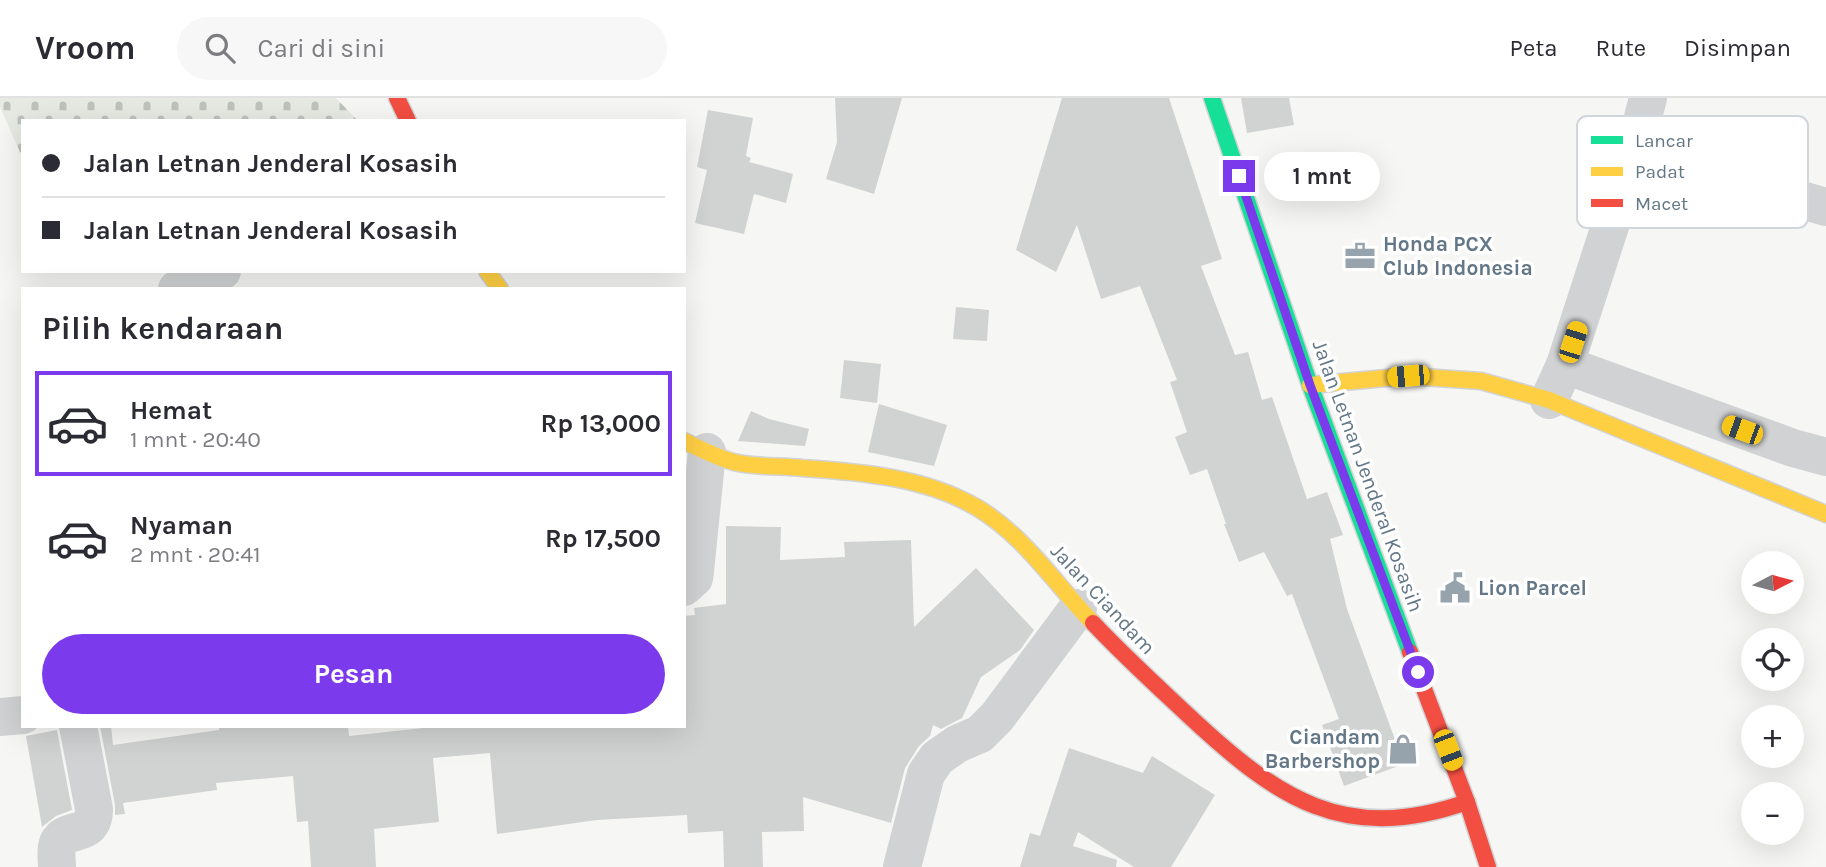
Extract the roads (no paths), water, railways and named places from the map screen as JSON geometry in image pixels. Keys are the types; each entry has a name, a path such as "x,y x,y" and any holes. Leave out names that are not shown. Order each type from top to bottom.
{"main road":[{"path":"397,98 407,119"},
{"name":"Jalan Letnan Jenderal Kosasih","path":"1212,98 1310,385 1467,802 1488,867"},
{"path":"1310,385 1420,376 1481,381 1549,400 1826,514"},
{"name":"Jalan Ciandam","path":"696,447 737,463 827,469 900,479 961,499 991,516 1010,531 1078,608 1232,755 1272,786 1301,802 1327,811 1376,820 1431,815 1467,802"}],"street":[{"path":"1643,116 1648,98"},
{"path":"1808,202 1826,207"},
{"path":"1549,400 1565,365 1609,228"},
{"path":"182,287 217,273"},
{"path":"1565,365 1793,448 1826,457"},
{"path":"686,585 694,578 695,571 696,447"},
{"path":"902,867 926,774 937,758 957,744 980,734 997,717 1078,608"},
{"path":"0,717 21,715"},
{"path":"57,867 59,842 62,838 87,828 93,820 94,809 78,728"}],"place":[{"name":"Honda PCX Club Indonesia","path":"1360,256"},
{"name":"Lion Parcel","path":"1455,588"},
{"name":"Ciandam Barbershop","path":"1403,749"}]}
